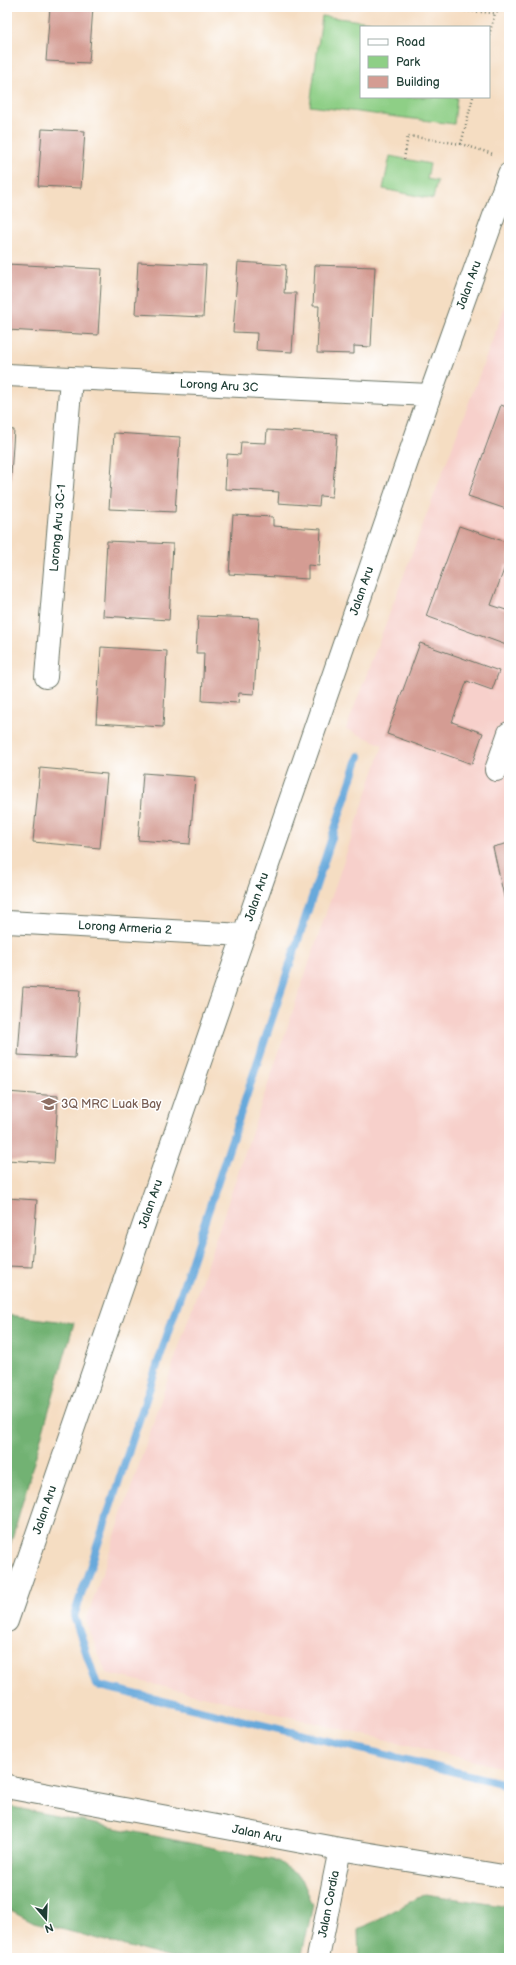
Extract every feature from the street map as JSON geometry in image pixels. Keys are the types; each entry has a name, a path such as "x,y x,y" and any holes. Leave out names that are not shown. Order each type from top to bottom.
{"street":[{"name":"Jalan Aru","path":"7,1622 430,395 509,174"},
{"name":"Lorong Aru 3C","path":"7,375 430,395"},
{"name":"Lorong Aru 3C-1","path":"46,677 70,379"},
{"path":"496,770 509,733"},
{"name":"Lorong Armeria 2","path":"7,922 244,935"},
{"name":"Jalan Aru","path":"7,1785 12,1788 340,1849 509,1877"},
{"name":"Jalan Cordia","path":"318,1958 340,1849"}],"path":[{"path":"409,7 495,13 504,10 504,7"},
{"path":"490,32 495,13"},
{"path":"461,144 473,98"},
{"path":"404,159 408,136 461,144 495,155"}],"shaded area":[{"path":"509,296 509,1769 106,1673 86,1621 383,745 346,729"}],"green space":[{"path":"322,16 400,26 360,26 360,98 457,98 454,124 310,106"},
{"path":"390,156 430,164 427,179 437,181 433,199 383,189"},
{"path":"7,1315 74,1323 7,1556"},
{"path":"7,1806 278,1861 302,1879 313,1905 301,1958 171,1958 34,1922 7,1908"},
{"path":"425,1894 509,1907 509,1958 359,1958 358,1930"}],"building":[{"path":"50,7 93,7 89,63 46,61"},
{"path":"42,129 85,131 81,188 38,186"},
{"path":"138,262 206,265 203,317 135,314"},
{"path":"238,262 286,265 284,293 296,293 292,352 256,350 257,333 233,332"},
{"path":"7,264 102,269 98,335 7,330"},
{"path":"315,265 375,267 371,347 354,346 354,354 317,353 319,306 313,306"},
{"path":"501,405 509,408 509,510 468,496"},
{"path":"7,429 14,430 9,505 7,505"},
{"path":"267,430 337,434 332,497 320,496 319,506 278,503 279,492 225,489 227,454 240,455 241,442 266,443"},
{"path":"114,433 180,437 175,512 109,509"},
{"path":"233,515 273,517 273,526 321,529 319,566 308,565 308,579 229,574"},
{"path":"459,526 509,543 509,565 506,564 491,605 509,611 509,646 426,616"},
{"path":"107,541 173,544 169,620 103,616"},
{"path":"198,616 259,618 254,694 239,693 238,703 202,701 204,653 196,653"},
{"path":"420,643 499,671 492,690 467,681 452,722 483,733 472,764 387,734"},
{"path":"101,647 167,651 163,727 96,723"},
{"path":"40,768 107,774 100,848 33,842"},
{"path":"143,773 195,777 190,844 138,840"},
{"path":"509,843 509,900 505,901 493,847"},
{"path":"23,987 80,990 75,1058 18,1055"},
{"path":"7,1092 58,1096 54,1163 7,1160"},
{"path":"7,1198 37,1200 32,1267 7,1266"}],"waterway":[{"path":"359,756 74,1616 97,1685 509,1785"}],"place":[{"name":"3Q MRC Luak Bay","path":"49,1104"}]}
